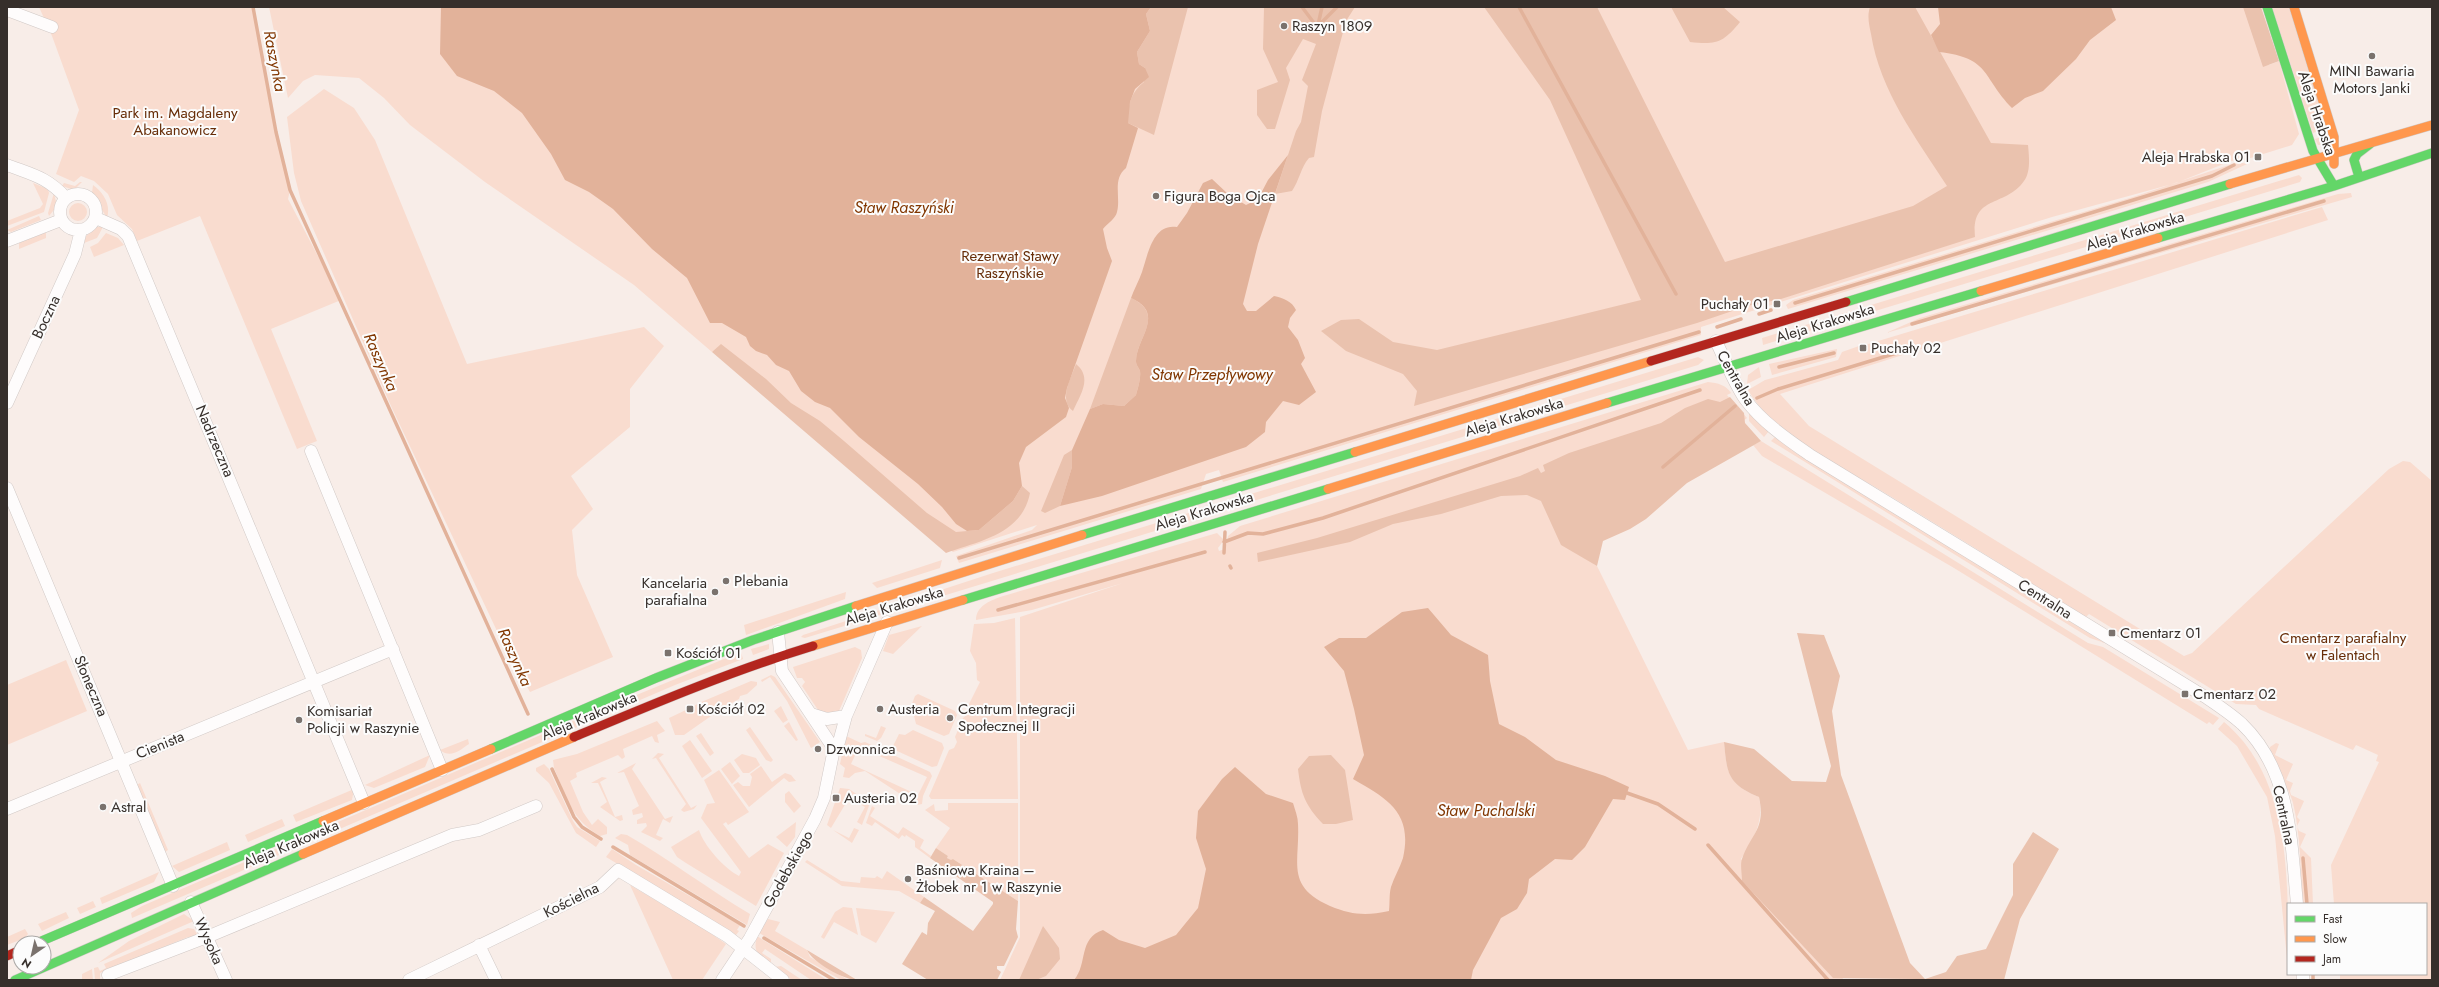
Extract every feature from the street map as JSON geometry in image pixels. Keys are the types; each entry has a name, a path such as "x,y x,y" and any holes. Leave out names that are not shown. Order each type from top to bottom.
{"main road":[{"name":"Aleja Hrabska","path":"2267,7 2315,158 2334,186"},
{"name":"Aleja Hrabska","path":"2294,7 2334,137 2334,186"},
{"name":"Aleja Krakowska","path":"52,937 656,678 778,632 959,573 2315,158 2370,144 2432,125"},
{"path":"2359,177 2354,160 2358,154 2370,144"},
{"name":"Aleja Krakowska","path":"15,980 192,902 674,695 779,656 1729,366 2334,186 2432,153"}],"street":[{"path":"7,10 52,27"},
{"path":"7,165 52,183 66,198"},
{"path":"77,194 89,197 96,206 96,218 90,226 81,230 70,228 61,220 60,208 66,198 77,194"},
{"name":"Nadrzeczna","path":"96,218 121,229 128,236 364,803"},
{"path":"7,241 61,220"},
{"name":"Boczna","path":"7,402 75,254 81,230"},
{"name":"Centralna","path":"1716,341 1742,394 1754,410 1794,444 2207,698 2241,724 2269,762 2281,788 2290,829 2297,903"},
{"path":"311,451 442,770"},
{"name":"Słoneczna","path":"7,488 122,760 172,886"},
{"name":"Godebskiego","path":"722,980 743,949 815,819 824,798 834,749 839,742 846,716 887,622"},
{"path":"778,632 779,656 782,671 834,749"},
{"path":"314,682 392,649"},
{"name":"Cienista","path":"7,809 122,760 314,682"},
{"path":"811,714 827,720 846,716"},
{"path":"108,975 207,937 452,835 479,830 536,806"},
{"name":"Kościelna","path":"409,980 600,887 618,870 727,936 743,949"},
{"name":"Wysoka","path":"192,902 226,980"},
{"path":"480,945 496,980"},
{"path":"743,949 783,980"}],"green space":[{"name":"Park im. Magdaleny Abakanowicz","path":"39,7 252,7 276,132 290,190 288,199 341,300 271,329 317,441 297,449 200,216 137,241 132,229 117,215 108,194 94,181 81,176 74,182 56,174 79,110 52,36"},
{"name":"Rezerwat Stawy Raszyńskie","path":"269,7 2251,7 2269,65 2279,61 2299,134 2292,145 2244,160 2231,161 2176,183 2052,217 1701,327 1701,335 1223,482 1219,470 1206,474 1201,489 959,563 956,556 1032,530 1037,525 953,552 714,351 712,352 634,285 485,182 410,125 384,98 359,78 315,75 303,81 288,98"},
{"path":"2272,7 2289,7 2326,128 2313,133"},
{"path":"324,89 354,108 375,140 467,364 644,327 664,346 630,389 630,427 571,476 593,509 572,530 577,575 613,657 530,692 505,648 391,406 301,201 294,173 287,117"},
{"path":"2328,135 2327,145 2318,145 2315,139"},
{"path":"2238,162 2247,164 2208,182 1788,309 1786,305 1793,300 2133,197"},
{"path":"2299,175 2302,178 2300,182 1763,345 1762,338"},
{"path":"82,182 74,190 62,186 64,183 75,186"},
{"path":"33,183 48,189 49,193 44,212 7,226 7,221 40,208 43,204"},
{"path":"93,185 106,200 108,208 107,218 92,193"},
{"path":"54,193 57,206 49,216 48,213"},
{"path":"2351,193 2352,197 1886,333 1920,318 2338,194"},
{"path":"74,203 82,203 87,208 85,219 82,221 74,221 69,216 69,208"},
{"name":"Cmentarz parafialny w Falentach","path":"2322,207 2328,220 1780,394 1809,426 2184,656 2192,653 2389,469 2403,461 2410,462 2432,481 2432,980 2340,980 2340,975 2427,975 2427,903 2334,903 2331,865 2379,762 2376,761 2378,755 2356,745 2353,750 2259,709 2256,705 2236,704 2089,614 2086,617 1915,511 1812,450 1776,423 1760,407 1748,390 1765,380 1838,360 1842,352 1859,346 1861,351 1866,349 1865,345"},
{"path":"39,216 41,220 11,232 7,230"},
{"path":"97,227 103,227 97,238 84,243 86,236"},
{"path":"46,232 46,238 19,249 19,243"},
{"path":"106,233 118,238 124,245 94,257 90,247 98,243"},
{"path":"1837,349 1836,357 1772,375 1769,364"},
{"path":"1698,357 1704,360 1698,365 805,638 801,637 803,635 993,573"},
{"path":"1759,367 1761,377 1747,384 1748,375"},
{"path":"1708,382 1727,388 1731,393 1727,395 1747,418 1598,529 1594,564 1597,566 1688,750 1724,742 1726,761 1731,776 1740,787 1759,797 1760,814 1757,830 1741,859 1844,980 1000,980 1020,937 1020,617 1123,583 1032,610 976,620 978,611 984,605 1000,597 1217,533 1224,540 1218,548 1219,551 1225,549 1228,536 1240,526"},
{"path":"1749,412 1769,431 1764,437 1749,421"},
{"path":"1775,437 1815,464 2105,643 2090,638 1771,441"},
{"path":"1761,441 2088,643 2103,647 2219,718 2213,725 2209,722 2207,724 1954,568 1762,456 1753,445"},
{"path":"942,560 940,568 877,588 872,583"},
{"path":"846,592 845,599 746,635 744,625"},
{"path":"1015,618 1018,799 931,799 929,796 949,750 954,748 957,742 955,737 963,718 969,713 967,708 980,682 977,680 976,663 970,651 974,624 994,623"},
{"path":"922,626 893,654 883,651 889,635"},
{"path":"769,644 769,649 753,655 751,649"},
{"path":"855,647 861,650 862,658 839,711 828,714 818,710 802,686 805,682 802,678 797,678 793,667"},
{"path":"741,652 743,659 675,685 132,918 131,913 142,906 566,724"},
{"path":"66,660 87,711 7,745 7,685"},
{"path":"771,675 775,677 820,742 811,748 787,701 770,677 762,682 761,680"},
{"path":"751,681 757,682 757,685 747,694 740,696 739,699 726,706 724,709 721,709 684,735 675,735 669,718 686,710 687,712 699,703"},
{"path":"918,694 955,711 957,715 949,734 944,736 916,724 914,716 909,711 915,696"},
{"path":"781,706 788,720 783,723 774,711"},
{"path":"657,721 665,731 657,735 659,743 655,742 652,736 623,749 625,757 622,759 618,755 576,773 577,777 570,781 583,812 592,825 598,819 607,827 607,834 600,836 582,822 571,807 554,768 553,760 577,754"},
{"path":"789,722 798,740 796,741 784,726"},
{"path":"2224,722 2247,746 2263,773 2275,804 2282,836 2286,870 2288,903 2287,959 2275,836 2267,797 2237,746 2218,729"},
{"path":"881,726 886,728 881,738 877,741 865,736 865,734 876,738"},
{"path":"750,727 773,760 771,762 766,760 746,730"},
{"path":"913,730 942,743 944,748 937,766 932,767 895,750 893,746 899,734 905,735"},
{"path":"701,733 714,753 710,756 696,736"},
{"path":"846,736 861,743 865,742 930,772 932,776 923,796 922,804 917,805 865,771 855,773 849,778 843,777 845,768 840,764","holes":["859,747 927,777 918,795 851,764"]},
{"path":"468,739 469,744 455,753 448,754 440,750"},
{"path":"690,740 712,771 702,778 682,746"},
{"path":"2276,743 2279,744 2275,755 2293,764 2286,780 2293,783 2290,791 2291,795 2304,801 2297,817 2300,820 2297,826 2296,815 2291,797 2271,751 2270,747"},
{"path":"658,753 664,754 659,758 691,808 697,805 694,809 684,812 681,810 686,804 656,758 652,759"},
{"path":"742,754 756,758 760,765 749,773 743,773 734,760"},
{"path":"430,755 425,767 374,788 365,785"},
{"path":"730,762 740,776 732,784 721,769"},
{"path":"636,763 632,769 665,819 673,816 670,823 663,819 656,835 663,838 660,841 641,832 647,826 646,823 637,824 637,820 643,817 642,813 633,815 632,810 639,806 624,772 617,773"},
{"path":"544,764 549,769 577,827 600,841 596,847 576,833 549,783 536,771 536,768"},
{"path":"761,766 772,782 785,773 791,775 796,781 789,782 784,778 749,807 733,785 738,782 743,786 750,786 752,777 750,774"},
{"path":"719,770 749,812 728,825 726,822 723,824 749,858 768,844 784,853 756,906 677,857 671,847 699,830 705,843 715,856 727,868 739,876 741,872 701,818 707,804 715,803 704,780"},
{"path":"602,777 607,778 600,782 615,817 622,815 623,820 620,821 600,807 607,802 598,783 591,783"},
{"path":"140,783 168,850 165,852 137,785"},
{"path":"840,788 849,789 870,803 862,825 857,822 865,807 849,798 831,828 827,825"},
{"path":"354,789 352,800 296,822 293,815"},
{"path":"789,791 801,806 794,813 785,802 785,794"},
{"path":"948,803 1018,803 1018,901 953,859 952,861 947,858 948,856 936,848 950,828 925,810 934,804 935,811 948,810"},
{"path":"872,806 875,808 870,816 898,834 903,827 924,840 920,848 931,856 930,858 915,847 915,841 906,835 905,837 902,835 899,839 875,822 872,826 866,823"},
{"path":"282,819 285,826 248,842 245,835"},
{"path":"796,822 795,837 787,847 776,837"},
{"path":"2297,827 2299,831 2306,834 2300,847 2311,858 2313,903 2303,903"},
{"path":"854,828 859,830 852,843 833,830 849,838"},
{"path":"621,834 627,835 643,844 750,914 747,925 630,855 628,845 615,838"},
{"path":"227,842 230,850 179,872 172,866"},
{"path":"612,849 636,865 740,925 737,930 739,931 736,935 606,857"},
{"path":"807,860 841,881 860,883 861,877 875,878 877,876 882,879 887,871 924,897 920,903 899,891 842,886 805,862"},
{"path":"159,872 154,882 102,904 100,898"},
{"path":"630,885 706,930 726,944 702,980 673,980"},
{"path":"93,901 96,907 80,914 77,908"},
{"path":"843,907 852,908 858,935 834,922 824,939 821,937 835,912"},
{"path":"856,908 895,912 876,943 861,935"},
{"path":"66,912 69,918 42,931 38,924"},
{"path":"184,914 194,921 98,963 129,941"},
{"path":"768,919 780,922 775,931 807,950 810,957 848,980 841,980 759,933"},
{"path":"188,928 194,929 197,934 189,939 188,937 100,973 100,980 95,980 94,968 98,967 100,971 106,968 104,964"},
{"path":"25,929 28,934 12,935 12,943 7,945 7,937"},
{"path":"757,936 827,980 811,980 765,949 762,953 771,959 771,964 757,952"},
{"path":"781,966 802,980 792,980 775,967"},
{"path":"92,969 93,980 82,980 82,974"}],"shaded area":[{"path":"1151,7 1188,7 1154,135 1128,123 1129,105 1136,90 1144,82 1145,68 1139,64 1137,52 1150,31 1146,14"},
{"path":"1264,7 1355,7 1346,21 1322,111 1314,157 1309,158 1306,162 1292,191 1275,194 1296,131 1301,122 1308,86 1302,80 1316,44 1303,39 1286,68 1290,80 1275,129 1267,129 1257,115 1257,90 1278,82 1263,49"},
{"path":"1484,7 1597,7 1725,262 1913,206 1947,186 1912,132 1882,75 1868,17 1870,7 1915,7 1991,143 2028,145 2028,173 2024,181 2016,189 2008,195 1991,203 1978,214 1975,223 1975,237 1781,299 1747,306 1697,323 1414,406 1417,391 1403,374 1346,351 1321,331 1341,320 1359,319 1393,342 1437,350 1641,300 1550,100"},
{"path":"1671,7 1723,7 1740,22 1724,38 1713,43 1690,42"},
{"path":"2243,7 2261,7 2279,61 2263,67"},
{"path":"1131,298 1142,305 1147,312 1148,320 1147,328 1137,353 1136,363 1140,374 1136,395 1124,406 1103,404 1090,409"},
{"path":"721,344 766,379 791,403 820,421 927,513 956,532 979,530 1013,501 1022,486 1030,493 1025,507 1018,518 1009,527 998,534 946,553 712,352"},
{"path":"1076,364 1084,375 1084,387 1073,411 1066,401 1066,395"},
{"path":"1730,397 1744,413 1745,423 1761,441 1687,483 1646,519 1630,529 1603,541 1597,566 1561,545 1541,501 1527,495 1501,496 1441,514 1393,524 1350,542 1258,562 1257,553 1317,538 1520,476 1538,468 1541,473 1545,471 1543,465 1569,453 1661,423 1685,408 1708,399 1720,402"},
{"path":"1072,450 1072,467 1060,506 1045,513 1041,511 1064,455"},
{"path":"1797,633 1824,635 1840,676 1832,711 1841,775 1910,963 1925,979 1946,972 1957,956 1986,949 2013,895 2013,864 2033,832 2059,849 2020,919 2004,980 1833,978 1742,881 1741,861 1759,824 1761,808 1759,797 1740,787 1731,776 1726,762 1724,742 1754,749 1792,781 1826,782 1831,766"},
{"path":"1331,755 1345,770 1353,820 1336,824 1323,824 1312,811 1305,799 1302,792 1298,769 1309,756"},
{"path":"936,848 948,856 947,858 951,860 953,859 1018,901 1016,929 1018,937 1004,966 997,966 997,969 1001,972 997,980 928,980 902,964 922,932 927,935 928,923 935,911 920,903 924,897 973,931 993,904 993,902 930,858"},
{"path":"1043,926 1059,948 1060,959 1046,976 1036,980 1019,980"},
{"path":"807,950 857,980 844,977 829,970 815,960"}],"water":[{"name":"Staw Raszyński","path":"441,7 1151,7 1146,14 1150,31 1137,52 1139,64 1145,68 1149,77 1135,89 1130,102 1128,123 1138,128 1126,168 1119,178 1118,207 1116,214 1103,229 1107,248 1112,261 1067,388 1065,398 1069,408 1066,417 1026,447 1019,463 1022,486 1013,501 979,530 967,531 956,524 942,507 918,484 859,437 830,408 815,402 801,391 789,371 776,365 767,355 756,351 750,346 746,337 722,323 710,323 687,278 652,249 613,209 589,192 565,180 551,154 522,113 494,91 457,76 440,54"},
{"path":"1938,7 2111,7 2116,20 2090,40 2076,59 2043,91 2025,98 2012,108 1977,64 1956,55 1939,52 1931,35 1940,24"},
{"name":"Staw Przepływowy","path":"1288,155 1258,244 1243,304 1247,311 1256,311 1274,296 1284,299 1292,304 1296,310 1290,318 1288,327 1298,340 1305,358 1301,364 1316,392 1299,405 1283,401 1266,422 1265,432 1246,447 1102,496 1060,506 1072,467 1072,450 1090,409 1103,404 1124,406 1136,395 1140,374 1136,363 1137,353 1147,327 1148,319 1147,312 1142,304 1131,298 1153,241 1162,230 1169,227 1177,227 1187,213 1203,183 1212,179 1228,194 1246,205 1258,199 1268,180"},
{"name":"Staw Puchalski","path":"1428,608 1451,635 1488,655 1490,681 1499,724 1525,737 1556,760 1605,776 1629,787 1625,800 1613,799 1585,847 1572,860 1555,859 1529,879 1527,893 1517,909 1501,918 1473,970 1471,980 1074,980 1081,967 1087,945 1095,934 1103,930 1119,940 1145,948 1176,935 1198,908 1206,869 1196,838 1198,811 1222,779 1235,767 1266,794 1293,803 1298,821 1298,872 1301,882 1306,890 1330,906 1352,913 1373,914 1389,911 1391,887 1403,858 1405,843 1404,829 1401,819 1395,809 1387,801 1377,793 1353,779 1364,755 1354,709 1344,671 1324,647 1339,638 1366,638 1402,612"}],"waterway":[{"name":"Raszynka","path":"253,7 276,132 290,190 528,714"},
{"path":"1302,7 1317,27"},
{"path":"1318,25 1322,7"},
{"path":"1317,27 1337,7"},
{"path":"1519,7 1676,294"},
{"path":"1795,303 2212,176 2234,165"},
{"path":"1912,324 2324,201"},
{"path":"1759,314 1771,310"},
{"path":"1717,327 1741,319"},
{"path":"959,558 1699,332"},
{"path":"1757,398 1778,389 1913,348"},
{"path":"1779,367 1834,353"},
{"path":"1224,542 1248,533 1263,534 1323,518 1700,390"},
{"path":"1663,467 1735,406"},
{"path":"1224,553 1225,532"},
{"path":"998,610 1205,552"},
{"name":"Raszynka","path":"552,769 574,817 582,827 601,839"},
{"path":"1627,793 1658,804 1695,829"},
{"path":"1708,845 1828,980"},
{"name":"Raszynka","path":"613,847 744,926"},
{"path":"2303,858 2307,903"},
{"name":"Raszynka","path":"764,938 834,980"},
{"path":"2313,975 2313,980"}],"traffic: fast":[{"path":"2267,7 2313,151 2334,186"},
{"path":"2359,177 2354,160 2357,154 2370,144"},
{"path":"2158,238 2334,186 2432,153"},
{"path":"1846,302 2230,184"},
{"path":"1607,403 1981,291"},
{"path":"1082,535 1355,452"},
{"path":"963,600 1328,489"},
{"path":"491,749 656,678 753,640 856,606"},
{"path":"52,937 323,821"},
{"path":"15,980 303,854"}],"traffic: slow":[{"path":"2294,7 2334,137 2334,164"},
{"path":"2230,184 2432,125"},
{"path":"1981,291 2158,238"},
{"path":"1355,452 1651,361"},
{"path":"1328,489 1607,403"},
{"path":"856,606 1082,535"},
{"path":"813,646 963,600"},
{"path":"303,854 574,737"},
{"path":"323,821 491,749"}],"traffic: jam":[{"path":"1651,361 1846,302"},
{"path":"574,737 722,677 813,646"},
{"path":"7,956 12,954"}],"place":[{"name":"Raszyn 1809","path":"1284,26"},
{"name":"MINI Bawaria Motors Janki","path":"2372,56"},
{"name":"Aleja Hrabska 01","path":"2258,157"},
{"name":"Figura Boga Ojca","path":"1156,196"},
{"name":"Puchały 01","path":"1777,304"},
{"name":"Puchały 02","path":"1863,348"},
{"name":"Plebania","path":"726,581"},
{"name":"Kancelaria parafialna","path":"715,592"},
{"name":"Cmentarz 01","path":"2112,633"},
{"name":"Kościół 01","path":"668,653"},
{"name":"Cmentarz 02","path":"2185,694"},
{"name":"Kościół 02","path":"690,709"},
{"name":"Austeria","path":"880,709"},
{"name":"Centrum Integracji Społecznej II","path":"950,718"},
{"name":"Komisariat Policji w Raszynie","path":"299,720"},
{"name":"Dzwonnica","path":"818,749"},
{"name":"Austeria 02","path":"836,798"},
{"name":"Astral","path":"103,807"},
{"name":"Baśniowa Kraina – Żłobek nr 1 w Raszynie","path":"908,879"}]}
